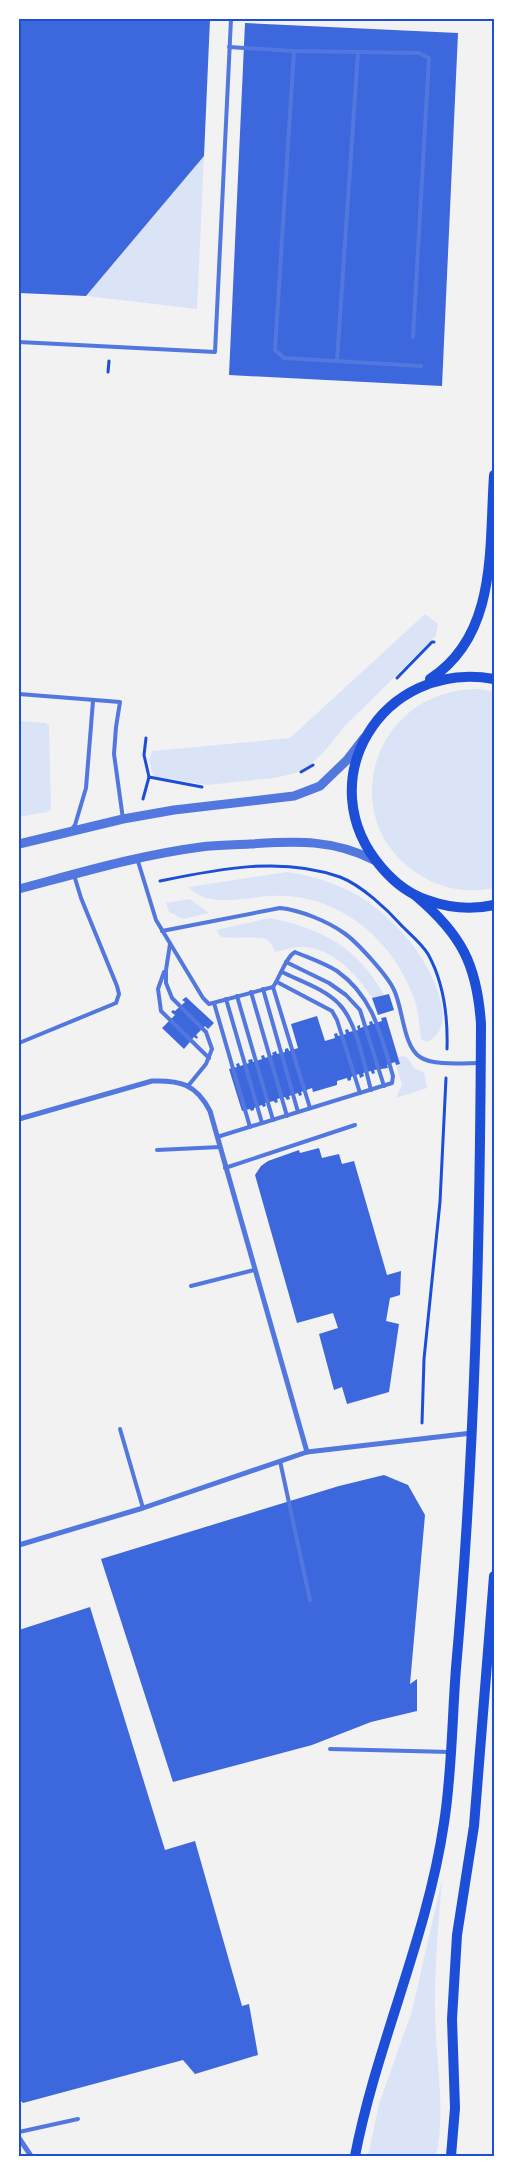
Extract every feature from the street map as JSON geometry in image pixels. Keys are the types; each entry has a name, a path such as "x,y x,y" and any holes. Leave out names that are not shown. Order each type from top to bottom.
{"main road":[{"path":"355,2156 370,2089 410,1965 426,1906 444,1823 465,1566 472,1433 479,1232 480,1063 479,994 471,966 458,939 439,916 394,880 376,861 360,831 353,798 356,763 369,732 390,705 441,672 459,653 473,631 483,606 487,580 494,475"},
{"path":"418,686 457,676 494,679"},
{"path":"416,896 451,907 469,908 494,905"},
{"path":"451,2156 455,2108 452,2019 457,1935 474,1826 494,1576"}],"street":[{"path":"19,844 68,834 123,818 294,796 320,786 347,760 369,732"},
{"path":"19,889 137,858 201,847 304,841 339,846 356,851 376,861"},
{"path":"19,1119 152,1081 170,1080 188,1086 203,1098 210,1110 307,1452"},
{"path":"19,1545 142,1508 307,1452 472,1433"},
{"path":"19,2138 31,2156"}],"lane":[{"path":"19,342 216,352 231,19"},
{"path":"229,47 294,51 419,53 429,58 413,338"},
{"path":"294,51 275,350 284,358 421,366"},
{"path":"337,361 358,52"},
{"path":"19,694 120,702 114,754 123,818"},
{"path":"68,834 75,825 86,788 94,701"},
{"path":"137,858 156,920 202,998 210,1004 274,987"},
{"path":"19,1043 116,1003 119,994 81,898 74,874"},
{"path":"162,931 280,908 296,910 344,933 374,963 394,990 410,1046 419,1057 432,1062 480,1063"},
{"path":"170,944 166,983 172,998 206,1032 212,1049 208,1058 188,1086"},
{"path":"217,1137 392,1083 393,1076 375,1016 367,1002 337,972 294,952 289,955 274,987 310,1108"},
{"path":"286,962 329,982 346,995 360,1010 384,1086"},
{"path":"166,970 158,989 161,1011 208,1058"},
{"path":"282,972 324,993 338,1002 349,1015 371,1090"},
{"path":"277,982 332,1011 338,1020 360,1093"},
{"path":"263,989 298,1112"},
{"path":"251,992 286,1116"},
{"path":"237,996 273,1120"},
{"path":"226,999 262,1123"},
{"path":"214,1003 250,1127"},
{"path":"225,1168 355,1125"},
{"path":"157,1150 220,1147"},
{"path":"191,1286 254,1270"},
{"path":"120,1429 142,1508"},
{"path":"280,1461 310,1600"},
{"path":"330,1750 450,1752"},
{"path":"19,2132 78,2119"}],"path":[{"path":"392,683 434,642"},
{"path":"138,816 149,777 144,755 146,738"},
{"path":"296,774 319,760"},
{"path":"149,777 209,787"}],"shaded area":[{"path":"204,156 197,309 86,296"},
{"path":"425,614 438,624 436,636 344,727 323,753 310,765 296,773 274,778 208,785 153,776 149,760 152,751 290,738"},
{"path":"480,689 494,692 494,888 467,890 450,888 433,882 396,855 378,826 372,794 376,763 390,734 412,710 442,694"},
{"path":"19,721 46,723 49,726 51,809 47,812 19,817"},
{"path":"287,872 320,879 353,893 378,910 400,931 415,948 435,983 443,1011 442,1024 437,1034 427,1042 421,1039 415,1001 406,979 393,958 361,924 341,912 320,903 297,897 272,896 217,900 197,894 188,887"},
{"path":"190,899 209,913 183,919 169,912 166,903"},
{"path":"269,918 305,927 336,942 363,964 384,995 372,998 350,971 332,956 321,951 298,947 275,952 271,943 266,939 221,937 216,930"},
{"path":"398,1057 407,1057 414,1068 424,1073 427,1088 396,1098 402,1084 396,1065 400,1063"},
{"path":"442,1879 435,2015 440,2096 439,2141 436,2156 368,2156 379,2104 412,2011"}],"building":[{"path":"19,19 210,19 204,156 86,296 19,293"},
{"path":"245,23 458,33 442,386 229,375"},
{"path":"389,994 394,1010 378,1015 372,998"},
{"path":"186,997 214,1023 208,1029 205,1026 196,1035 197,1039 194,1037 184,1049 162,1028 175,1015 171,1012 175,1011 185,1002 182,1000"},
{"path":"317,1016 325,1041 335,1038 334,1034 337,1033 338,1036 346,1034 345,1030 348,1029 349,1032 358,1030 357,1026 360,1025 360,1028 370,1025 369,1022 372,1021 373,1024 382,1021 381,1018 386,1017 400,1064 396,1065 395,1062 387,1065 388,1068 374,1070 375,1073 372,1074 371,1071 363,1073 364,1076 360,1078 359,1074 351,1077 351,1080 348,1081 347,1078 337,1081 337,1085 313,1092 312,1088 301,1092 302,1095 299,1096 298,1093 289,1096 290,1099 287,1100 285,1097 277,1099 278,1102 275,1103 274,1101 265,1103 266,1106 263,1107 262,1105 251,1111 250,1109 242,1111 229,1069 237,1067 236,1064 239,1063 240,1066 249,1063 248,1060 252,1059 253,1062 262,1059 261,1056 264,1055 265,1058 273,1055 272,1053 276,1051 277,1054 285,1052 285,1049 288,1048 289,1051 298,1048 291,1024"},
{"path":"319,1148 322,1158 339,1154 342,1164 354,1161 387,1275 401,1271 400,1295 390,1298 386,1321 399,1324 389,1392 347,1404 342,1387 334,1390 319,1334 338,1328 333,1313 297,1323 255,1175 261,1166 268,1161 299,1150 300,1153"},
{"path":"384,1475 408,1485 425,1515 410,1684 417,1679 417,1711 371,1722 312,1745 173,1782 101,1559 339,1486"},
{"path":"90,1607 165,1850 195,1841 242,2006 249,2004 258,2055 195,2074 183,2060 23,2103 19,2099 19,1630"}]}
